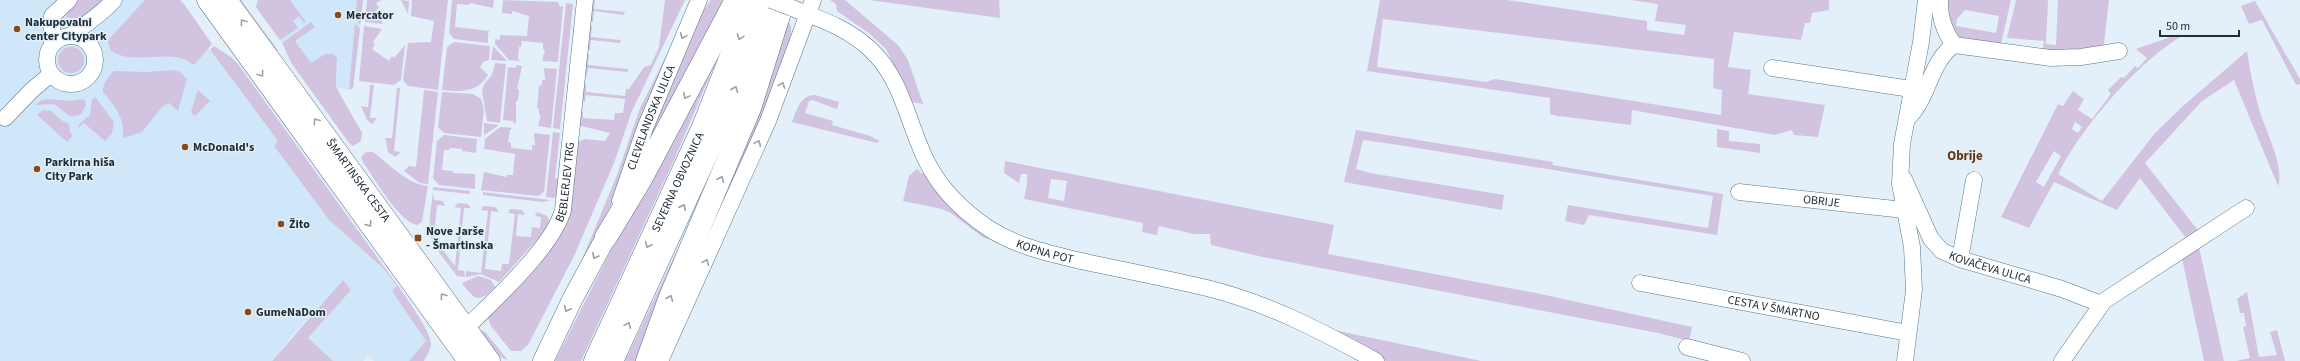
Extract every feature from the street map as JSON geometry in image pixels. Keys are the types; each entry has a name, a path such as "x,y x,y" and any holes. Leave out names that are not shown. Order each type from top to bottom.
{"highway":[{"path":"606,237 641,179 736,0"},
{"name":"SEVERNA OBVOZNICA","path":"595,361 703,127 753,0"},
{"name":"SEVERNA OBVOZNICA","path":"612,361 721,123 770,0"},
{"path":"647,361 670,297 750,108 788,4"}],"main road":[{"name":"ŠMARTINSKA CESTA","path":"207,0 479,356"},
{"name":"ŠMARTINSKA CESTA","path":"227,0 466,328 479,356"},
{"path":"530,361 546,355 573,298 606,237"},
{"path":"479,356 497,361"}],"street":[{"path":"70,36 84,24 101,14 114,0"},
{"name":"BEBLERJEV TRG","path":"466,328 550,240 559,222 562,210 585,0"},
{"name":"CLEVELANDSKA ULICA","path":"606,237 644,128 699,0"},
{"path":"660,361 768,121 810,7 770,0"},
{"path":"1905,361 1914,290 1912,247 1900,184 1905,121 1922,42 1926,0"},
{"path":"1940,0 1942,19 1954,45"},
{"path":"66,3 60,15 62,23 70,36"},
{"path":"52,45 60,38 70,36 85,40 95,54 94,66 86,80 77,84 67,84 58,81 50,74 46,61 52,45 52,16 66,3"},
{"name":"KOPNA POT","path":"810,7 853,35 881,61 904,102 922,152 931,170 961,208 989,229 1015,242 1050,254 1208,288 1270,307 1376,361"},
{"path":"90,46 102,22 101,14"},
{"path":"1905,121 1916,110 1936,64 1946,50 1954,45 2051,58 2081,57 2119,51"},
{"path":"1772,68 1911,89"},
{"path":"5,118 50,74"},
{"name":"KOVAČEVA ULICA","path":"1901,172 1931,239 1942,251 1960,259 2062,289 2101,304"},
{"path":"1960,259 1974,180"},
{"name":"OBRIJE","path":"1739,192 1904,210"},
{"path":"2062,361 2101,304 2246,208"},
{"name":"CESTA V ŠMARTNO","path":"1640,283 1908,333"},
{"path":"1687,348 1742,361"}],"shaded area":[{"path":"0,0 171,0 278,141 274,146 329,220 383,268 397,286 393,291 426,341 409,361 374,361 368,356 363,361 333,361 308,338 351,290 343,280 291,337 272,361 0,361"},
{"path":"78,0 106,0 85,18 67,18 67,11"},
{"path":"145,0 180,0 184,4 212,44 194,65 175,57 131,57 111,51 108,42 110,38"},
{"path":"236,0 241,0 277,49 281,61"},
{"path":"258,0 363,0 353,88 349,90 336,87 338,62 325,54 311,64 292,36 282,43 256,7"},
{"path":"258,0 290,0 306,22 304,23 299,16 293,21 298,28 280,40 256,7"},
{"path":"357,0 363,0 360,25 355,18"},
{"path":"367,0 382,0 376,3 379,8 376,10 383,24 365,22"},
{"path":"401,0 409,1 408,14"},
{"path":"412,0 448,0 438,90 408,86 403,80 408,43 431,42 434,21 411,16"},
{"path":"452,0 494,0 493,8 470,3 469,5 457,4 455,27 490,31 488,32 488,43 454,39 449,33"},
{"path":"503,0 558,2 560,7 563,6 558,62 542,61 545,50 543,49 543,43 522,41 521,47 519,47 518,59 520,61 509,60 495,44 495,39 500,40 500,35 527,36 529,16 512,11 512,14 502,13"},
{"path":"593,0 595,0 594,9 625,12 624,15 594,11 593,22 588,21"},
{"path":"665,0 685,0 632,111 614,163 574,256 528,345 521,351 511,351 491,326 487,315 554,241 578,142 585,139 605,141 610,133 581,126 579,123 580,113 583,111 583,118 614,120 615,113 623,113 625,99 586,95 585,102 583,101 583,85 586,84 586,92 625,96 626,89 629,89 644,67 651,65 659,47"},
{"path":"711,0 728,0 635,171 700,10 703,11"},
{"path":"830,0 845,0 898,45 908,60 923,104 912,102 886,49 870,34 837,11 836,4"},
{"path":"869,0 999,0 1000,18"},
{"path":"1380,0 1507,0 1647,21 1647,30 1684,35 1686,25 1655,21 1658,4 1631,0 1829,0 1829,10 1812,13 1810,23 1805,23 1801,40 1734,32 1728,67 1751,70 1748,94 1825,105 1818,137 1794,135 1792,130 1775,135 1632,110 1631,125 1558,116 1550,114 1550,98 1367,71","holes":["1383,19 1714,59 1713,88 1722,90 1721,115 1495,79 1486,82 1377,67"]},
{"path":"1942,0 2011,0 2000,48 1966,42 1952,35","holes":["1965,10 1999,16 1996,33 1956,26 1957,19"]},
{"path":"2016,0 2048,0 2046,44 2056,45 2058,0 2109,0 2103,52 2042,55 2044,41 2007,38"},
{"path":"2255,1 2300,79 2300,84 2296,85 2262,20 2249,24 2241,6"},
{"path":"566,3 573,4 560,129 553,128"},
{"path":"687,14 615,197 594,241 581,262 617,175 640,108"},
{"path":"788,20 791,26 791,38 751,144 685,293"},
{"path":"311,22 315,27 295,41 311,63 325,54 333,54 337,58 336,87 362,133 361,141 353,146 349,143 292,64 282,43"},
{"path":"355,23 360,29 353,88 349,90"},
{"path":"588,25 592,26 591,37 621,40 620,43 591,40 590,50 585,50"},
{"path":"364,26 382,29 373,42 375,44 372,49 389,61 392,56 394,58 405,45 401,80 394,85 359,81"},
{"path":"729,31 674,160 581,361 555,361 652,169"},
{"path":"2179,34 2180,37 2146,63 2111,98 2081,137 2058,174 2102,201 2155,133 2183,106 2247,51 2259,109 2277,159 2279,169 2278,186 2234,80 2202,101 2145,163 2201,234 2189,242 2140,178 2117,210 2054,182 2029,228 2001,217 2058,104 2063,106 2073,91 2084,99 2078,110 2092,119 2111,94 2108,90 2121,77 2124,78 2135,66 2138,68 2147,58 2136,49","holes":["2075,122 2082,127 2078,133 2072,129","2054,151 2061,156 2044,187 2036,182"]},
{"path":"454,42 490,46 489,60 483,62 480,67 488,75 484,81 474,88 462,91 442,90 447,47"},
{"path":"214,46 231,57 238,64 412,306 425,328 431,344 424,361 409,361 426,341 392,291 397,286 383,268 329,220 274,146 278,141 210,50"},
{"path":"493,46 507,61 491,60"},
{"path":"71,47 80,51 84,60 80,69 71,73 62,69 58,60 62,51"},
{"path":"585,53 589,54 588,65 628,69 628,72 588,68 587,75 585,74"},
{"path":"495,63 506,64 500,123 487,121 482,90 485,83 492,75"},
{"path":"516,65 522,66 517,89 519,90 518,101 516,101 516,123 513,123 513,121 503,120 508,67 516,68"},
{"path":"544,68 557,69 551,128 538,126 541,115 539,115 539,109 537,108 539,85 542,86 542,80 545,80"},
{"path":"173,70 180,72 187,79 178,111 169,103 163,106 142,132 123,138 121,118 103,92 108,78 114,71 146,72"},
{"path":"370,85 374,85 370,118 377,118 372,124 367,120 361,106 368,107"},
{"path":"397,88 400,88 394,151 401,152 395,157 388,152 385,138 392,138"},
{"path":"198,90 210,101 195,116 191,112"},
{"path":"424,90 438,92 428,184 420,183 404,171 409,166 416,167"},
{"path":"442,92 473,94 481,99 484,110 481,137 444,133 438,127"},
{"path":"815,95 839,102 837,109 812,100 809,101 805,113 833,121 832,125 870,136 880,141 877,143 792,122 802,100"},
{"path":"95,97 114,122 112,133 105,141 84,123 78,128 79,124 90,115 92,100"},
{"path":"49,99 70,101 84,99 86,105 81,114 73,116 66,114 54,104 35,105 42,100"},
{"path":"43,110 51,111 61,120 69,124 70,132 73,135 67,142 37,115"},
{"path":"484,123 498,125 498,126 484,135"},
{"path":"500,127 513,128 510,130 508,142 511,143 511,148 532,150 532,145 535,145 534,133 550,135 544,192 538,196 481,190 484,172 506,177 507,175 513,175 515,154 485,149 484,151 485,139"},
{"path":"1717,129 1729,131 1729,141 1760,144 1760,153 1717,147"},
{"path":"1356,130 1553,162 1552,165 1723,194 1717,235 1589,215 1584,225 1565,221 1568,205 1708,228 1713,196 1399,145 1363,140 1356,169 1370,173 1504,195 1502,210 1344,182"},
{"path":"553,132 560,133 555,178 562,179 558,195 554,198 546,197"},
{"path":"444,135 477,139 476,153 462,151 462,149 450,148 449,150 444,150 442,170 453,171 453,173 475,174 475,189 439,185 433,178 437,141"},
{"path":"366,152 373,152 413,182 428,186 422,222 417,225 410,222 387,198 363,162 361,157"},
{"path":"1005,161 1334,225 1328,254 1536,293 1692,327 1689,341 1658,333 1263,257 1211,245 1210,234 1194,234 1159,226 1157,235 1142,232 1143,223 1024,199 1027,174 1021,174 1019,183 1004,173","holes":["1051,179 1067,181 1064,201 1048,198"]},
{"path":"917,169 921,173 928,175 1006,243 984,238 951,213 942,209 903,201 909,176"},
{"path":"711,178 641,361 625,361"},
{"path":"433,187 470,191 470,194 433,190"},
{"path":"433,192 434,200 443,201 445,206 437,205 434,237 441,248 437,250 431,237 430,229"},
{"path":"483,192 551,200 543,202 483,195"},
{"path":"458,203 468,204 471,208 464,208 458,270 464,271 465,277 457,276 438,251 442,249 455,266 461,208 454,207"},
{"path":"483,206 495,207 498,210 498,212 491,211 485,269 501,271 502,264 509,264 515,214 508,213 510,209 522,210 525,215 518,214 516,236 531,237 532,227 540,228 541,217 535,216 537,212 547,216 551,224 499,282 481,274 466,277 466,271 481,273 488,211 481,210"},
{"path":"2199,247 2224,361 2204,361 2181,254"},
{"path":"478,276 491,280 495,287 481,298 477,298 470,293 462,283"},
{"path":"343,280 351,290 308,338 333,361 272,361"},
{"path":"2247,292 2259,357 2277,355 2270,332 2277,330 2285,361 2236,361 2250,358 2243,327 2246,326 2244,313 2240,313 2237,299"},
{"path":"481,330 485,332 508,360 499,356 491,349 484,340"},
{"path":"1334,330 1481,361 1386,361"}],"place":[{"name":"Mercator","path":"338,15"},
{"name":"Nakupovalni center Citypark","path":"17,29"},
{"name":"McDonald's","path":"185,147"},
{"name":"Parkirna hiša City Park","path":"37,169"},
{"name":"Žito","path":"281,224"},
{"name":"Nove Jarše - Šmartinska","path":"418,238"},
{"name":"GumeNaDom","path":"248,312"}],"district":[{"name":"Obrije","path":"1965,156"}]}
